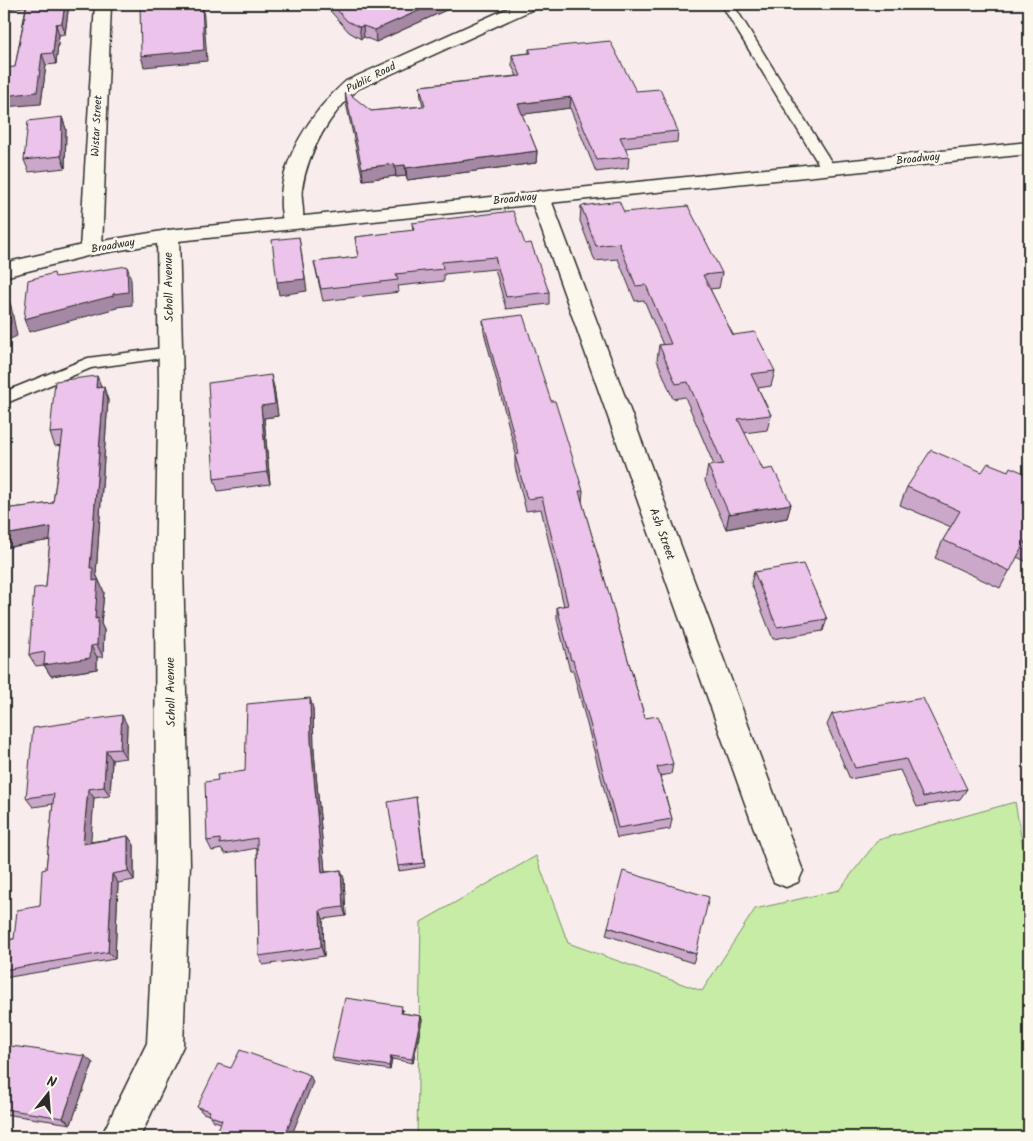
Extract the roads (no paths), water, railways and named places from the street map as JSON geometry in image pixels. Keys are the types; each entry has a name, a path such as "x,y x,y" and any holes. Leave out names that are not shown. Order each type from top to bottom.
{"street":[{"name":"Wistar Street","path":"91,249 103,4"},
{"name":"Public Road","path":"293,222 292,188 297,170 308,143 322,118 341,94 352,85 530,4"},
{"name":"Broadway","path":"4,270 91,249 168,236 1029,148"},
{"name":"Ash Street","path":"540,197 786,871"},
{"name":"Scholl Avenue","path":"120,1137 165,1046 173,864 169,564 171,352 168,236"}],"lane":[{"path":"727,4 828,168"},
{"path":"4,398 88,362 171,352"}]}
